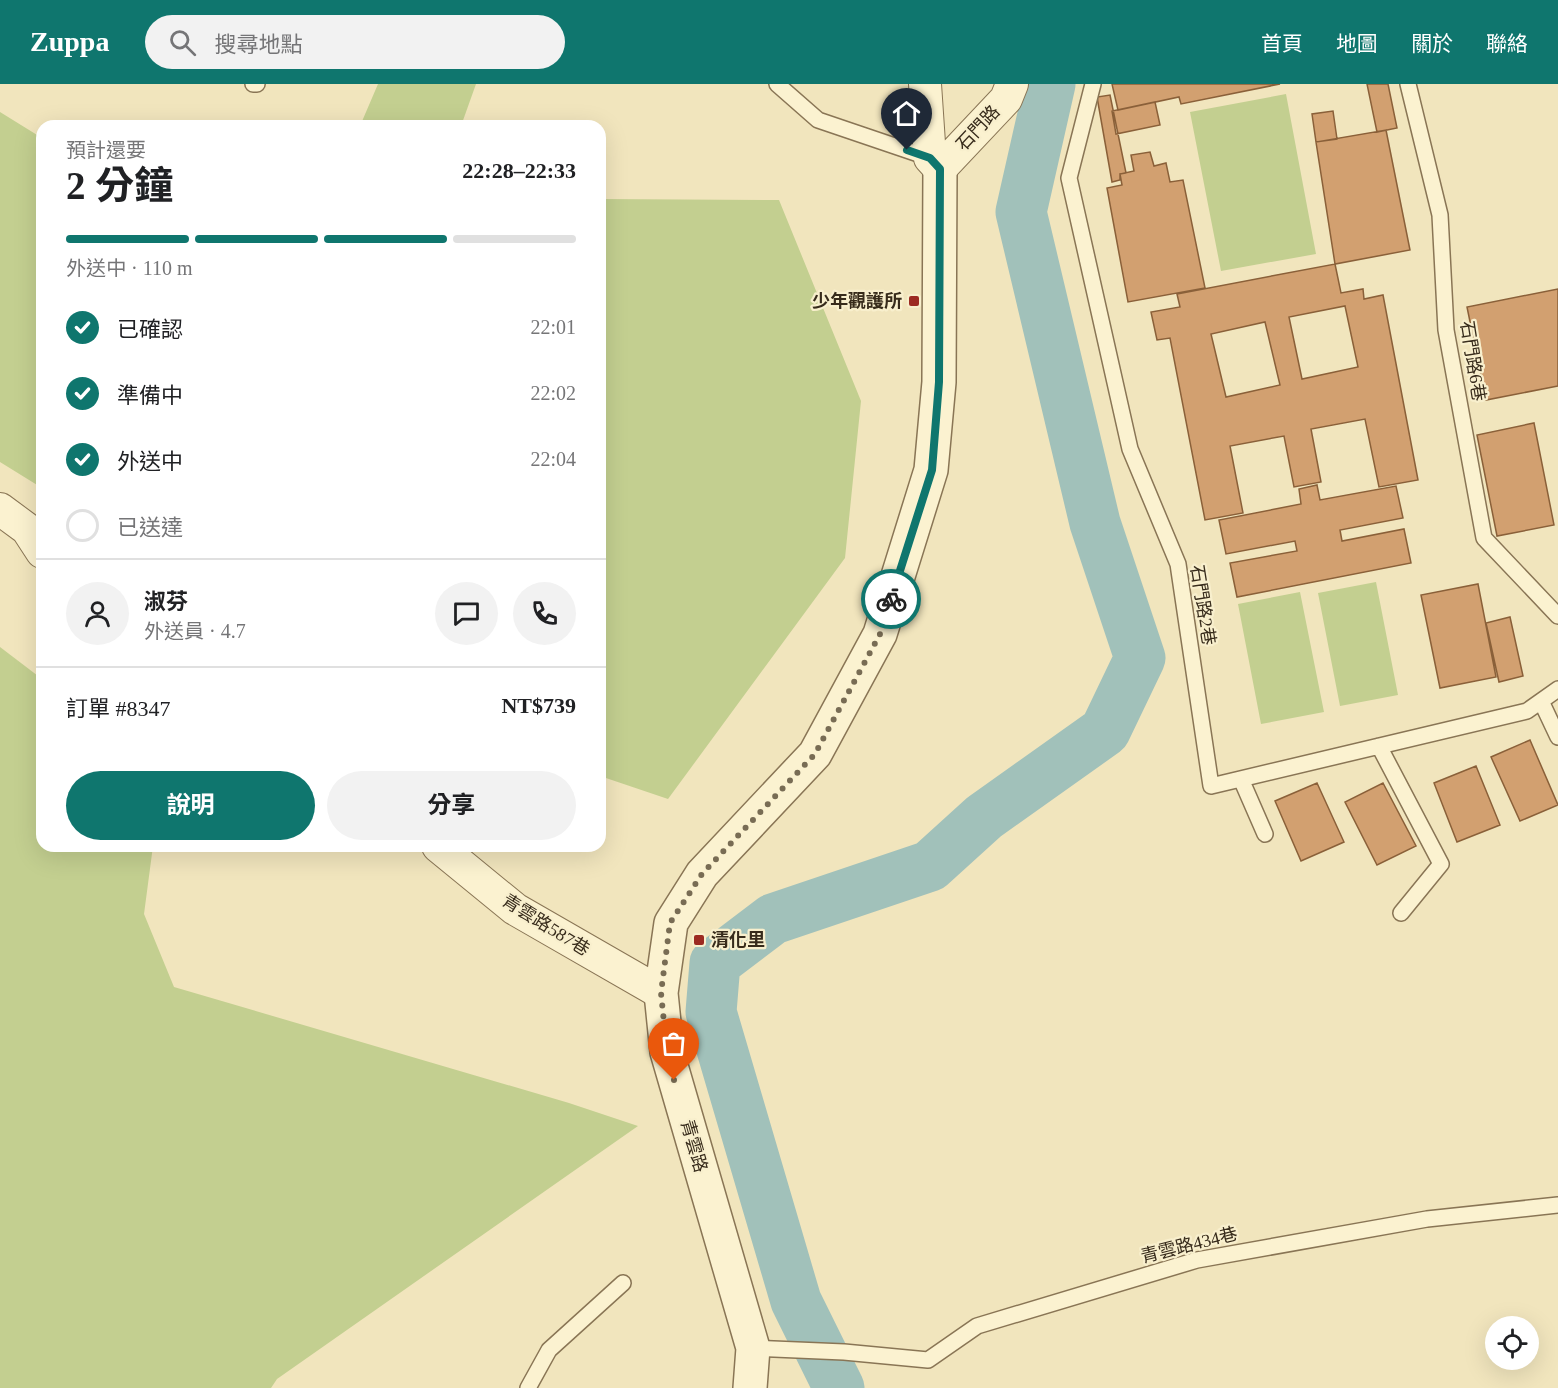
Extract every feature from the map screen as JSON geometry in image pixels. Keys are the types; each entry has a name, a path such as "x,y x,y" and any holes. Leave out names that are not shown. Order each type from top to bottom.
{"street":[{"name":"青雲路","path":"750,1388 764,1349 667,1052 661,993 670,923 702,874 815,754 880,634 932,470 939,382 935,164 926,84"},
{"name":"石門路","path":"935,164 1006,99 1012,84"},
{"path":"0,509 27,529 36,543"},
{"name":"青雲路587巷","path":"445,852 515,909 661,993"}],"lane":[{"path":"777,84 818,120 935,164"},
{"name":"石門路2巷","path":"1093,84 1069,178 1130,449 1178,564 1211,786 1527,711 1558,689"},
{"name":"石門路6巷","path":"1408,84 1440,215 1446,330 1484,538 1558,616"},
{"path":"1540,701 1558,737"},
{"path":"1380,746 1441,864 1401,913"},
{"path":"1241,779 1265,834"},
{"name":"青雲路434巷","path":"764,1349 844,1352 928,1360 977,1326 1197,1260 1427,1219 1558,1205"},
{"path":"528,1388 549,1350 623,1283"}],"green space":[{"path":"378,84 476,84 463,120 363,120"},
{"path":"1286,94 1316,254 1221,271 1190,112"},
{"path":"0,112 36,134 36,484 0,462"},
{"path":"606,199 779,200 861,401 845,558 668,799 606,778"},
{"path":"1376,582 1398,695 1340,706 1318,593"},
{"path":"1300,592 1324,712 1261,724 1238,604"},
{"path":"0,647 36,674 36,852 152,852 144,914 174,987 569,1103 638,1126 277,1379 271,1388 0,1388"}],"building":[{"path":"1112,84 1280,84 1181,104 1179,97 1118,110"},
{"path":"1367,84 1388,84 1397,128 1377,132"},
{"path":"1110,95 1126,173 1120,174 1120,180 1112,182 1097,97"},
{"path":"1155,102 1160,125 1116,134 1112,111"},
{"path":"1333,111 1337,139 1316,142 1312,114"},
{"path":"1386,130 1410,250 1335,264 1316,142"},
{"path":"1150,152 1154,166 1166,163 1170,182 1183,180 1205,288 1128,302 1107,188 1122,185 1120,174 1134,171 1131,155"},
{"path":"1335,264 1341,293 1363,289 1364,299 1383,295 1418,480 1379,487 1365,419 1311,429 1321,482 1294,487 1284,436 1230,446 1243,513 1205,520 1170,338 1157,340 1151,312 1180,307 1177,294","holes":["1345,306 1358,367 1302,379 1289,317","1265,322 1280,385 1226,397 1211,334"]},
{"path":"1558,289 1558,386 1486,400 1467,307"},
{"path":"1534,423 1554,525 1497,536 1477,435"},
{"path":"1317,485 1320,500 1396,486 1403,518 1340,530 1342,541 1404,529 1411,563 1237,597 1230,563 1297,551 1295,541 1226,554 1219,520 1301,504 1299,489"},
{"path":"1478,584 1496,677 1440,688 1421,595"},
{"path":"1510,617 1523,676 1499,682 1486,623"},
{"path":"1530,740 1558,805 1520,821 1491,757"},
{"path":"1476,766 1500,825 1457,842 1434,783"},
{"path":"1317,783 1344,842 1301,861 1275,801"},
{"path":"1383,783 1416,846 1377,865 1345,802"}],"waterway":[{"path":"839,1388 796,1301 711,1012 715,963 773,919 930,866 984,817 1105,731 1140,658 1095,523 1021,212 1050,84"}],"way so far":[{"path":"674,1080 667,1052 661,993 670,923 702,874 815,754 880,634 891,599"}],"place":[{"name":"少年觀護所","path":"914,301"},
{"name":"清化里","path":"699,940"}],"route":[{"path":"891,599 932,470 939,382 940,169 930,158 907,150"}]}
